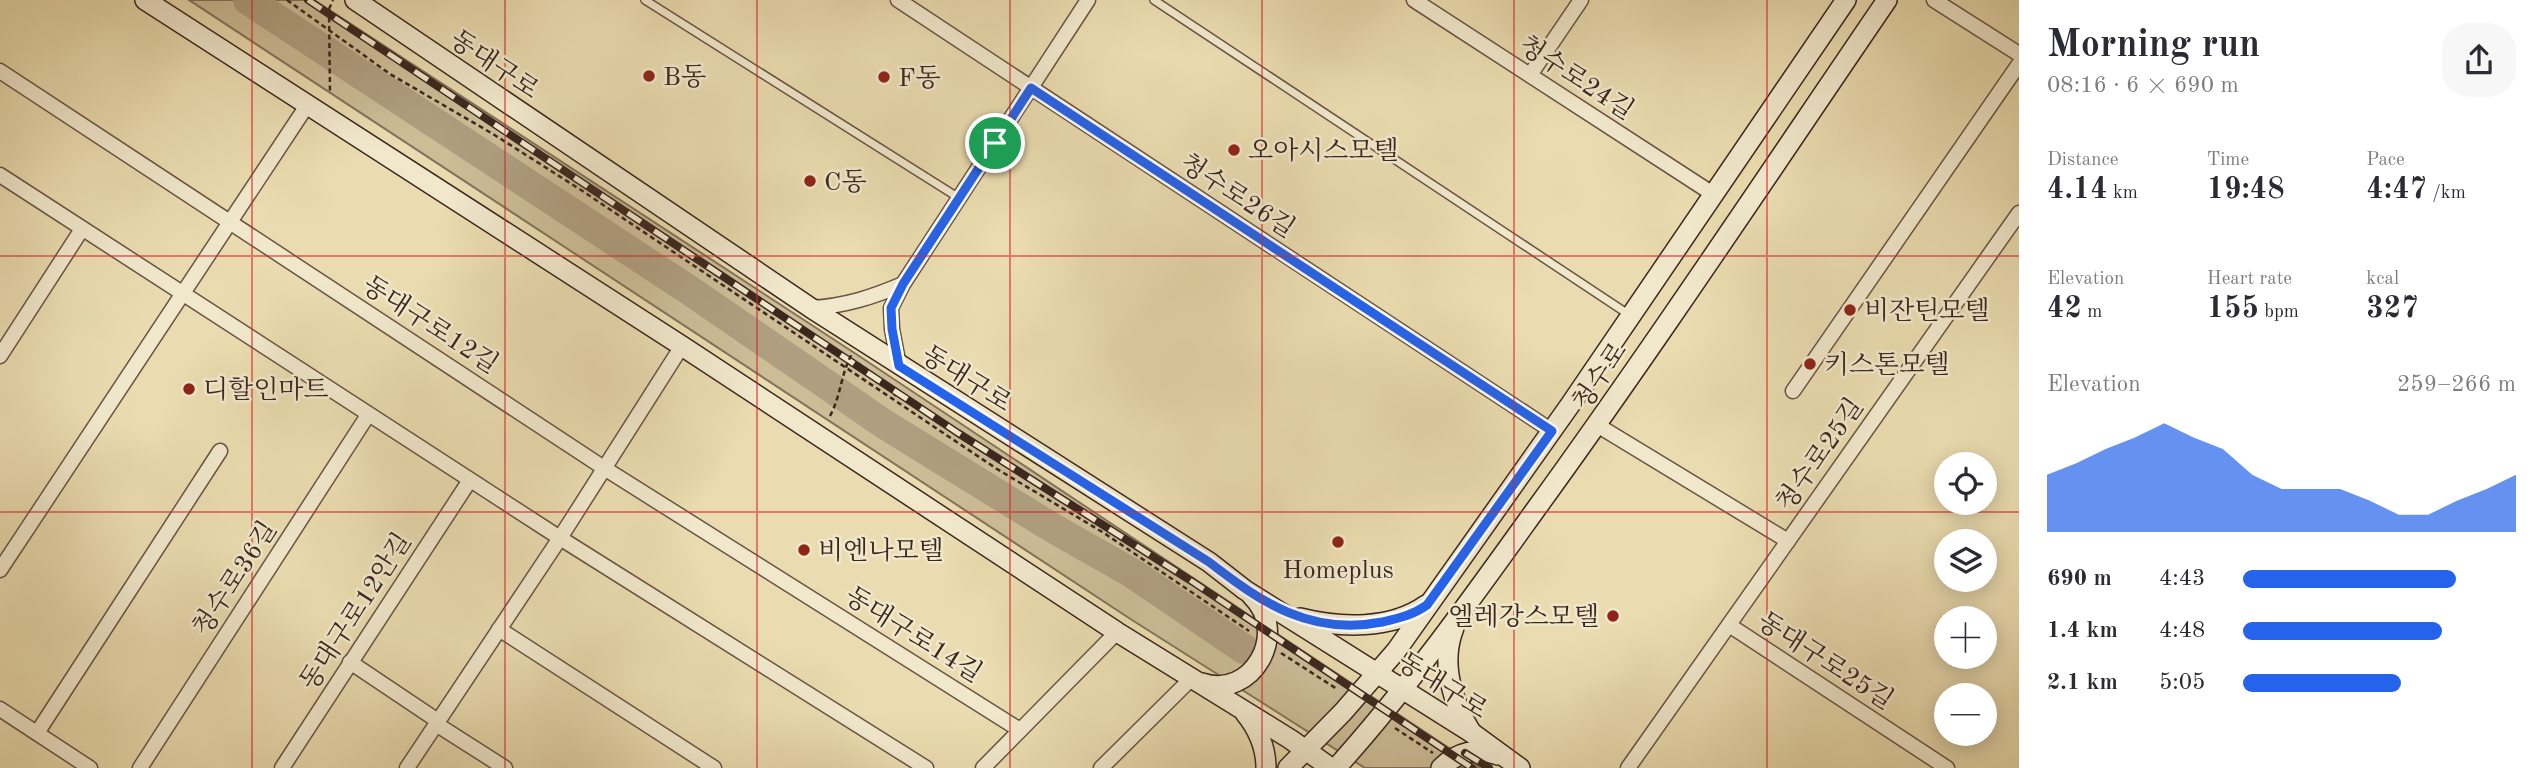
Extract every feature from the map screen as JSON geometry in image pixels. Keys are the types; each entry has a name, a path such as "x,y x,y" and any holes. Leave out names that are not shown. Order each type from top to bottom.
{"main road":[{"path":"145,0 682,346 1117,632 1333,768"},
{"name":"동대구로","path":"355,0 375,6 811,308 1209,562 1245,590 1472,733 1517,766"},
{"name":"청수로","path":"1288,768 1396,651 1632,316 1846,0"},
{"name":"청수로","path":"1333,768 1402,690 1597,425 1887,0"},
{"path":"1191,679 1208,685 1226,685 1242,679 1256,668 1265,652 1268,635 1266,618 1258,602 1245,590"},
{"path":"1280,611 1315,622 1352,625 1370,624 1415,613 1427,605"},
{"path":"1458,615 1447,644 1448,662 1453,693 1472,733"},
{"path":"1243,709 1259,734 1264,747 1266,768"},
{"path":"1437,761 1474,751 1489,751 1517,766"}],"street":[{"name":"청수로26길","path":"898,0 1552,431"},
{"path":"899,366 891,308 903,284 1088,0"},
{"name":"청수로24길","path":"1414,0 1713,194"},
{"path":"1530,75 1581,0"},
{"path":"1934,0 2019,54"},
{"path":"1793,391 2019,64"},
{"name":"동대구로12길","path":"0,71 604,468"},
{"path":"0,570 309,104"},
{"path":"0,175 560,538 926,768"},
{"name":"청수로25길","path":"1597,425 1788,541 2019,213"},
{"path":"0,356 82,229"},
{"path":"811,308 867,299 903,284"},
{"path":"407,768 560,538 682,346"},
{"name":"청수로36길","path":"140,768 369,415"},
{"path":"37,733 220,452"},
{"name":"동대구로14길","path":"604,468 1020,730"},
{"name":"동대구로12안길","path":"282,768 470,480"},
{"name":"동대구로25길","path":"1788,541 1729,625 1947,768"},
{"path":"1628,768 1729,625"},
{"path":"499,629 714,768"},
{"path":"983,768 1117,632"},
{"path":"350,662 505,768"},
{"path":"1101,768 1191,679"},
{"path":"0,709 90,768"}],"lane":[{"path":"645,0 959,198"},
{"name":"청수로","path":"1154,0 1632,316"}],"path":[{"path":"287,0 390,74 570,183 892,399 1040,496 1104,533 1254,634"},
{"path":"330,93 329,9 333,0"},
{"path":"830,416 836,405 846,364 853,352"},
{"path":"850,358 898,391 892,399"},
{"path":"1276,649 1344,694"},
{"path":"1389,724 1437,761"}],"shaded area":[{"path":"189,0 314,0 853,352 1479,768 1365,768 1132,620"}],"waterway":[{"path":"248,0 689,290 884,424 1051,527 1132,573 1244,649"}],"railway":[{"path":"308,0 958,433 1193,582 1472,768"},
{"path":"1465,753 1489,768"}],"place":[{"name":"B동","path":"649,76"},
{"name":"F동","path":"884,77"},
{"name":"오아시스모텔","path":"1234,150"},
{"name":"C동","path":"810,181"},
{"name":"비잔틴모텔","path":"1850,310"},
{"name":"키스톤모텔","path":"1810,364"},
{"name":"디할인마트","path":"189,389"},
{"name":"Homeplus","path":"1338,542"},
{"name":"비엔나모텔","path":"804,550"},
{"name":"엘레강스모텔","path":"1613,616"}],"route":[{"path":"1031,88 1552,431 1427,605 1415,613 1391,620 1352,625 1315,622 1280,611 1245,590 1209,562 899,366 891,308 903,284 995,143 1031,88"}]}
